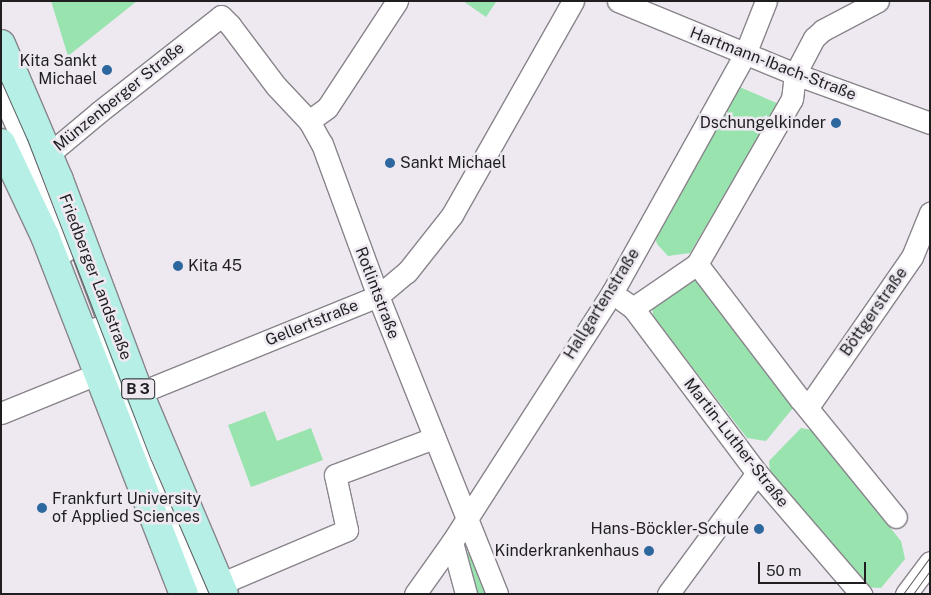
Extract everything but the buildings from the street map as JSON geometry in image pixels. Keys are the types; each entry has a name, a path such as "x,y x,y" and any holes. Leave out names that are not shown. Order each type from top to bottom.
{"main road":[{"name":"Friedberger Landstraße","path":"1,44 36,125 23,174 97,374 184,594"},
{"name":"Friedberger Landstraße","path":"1,143 23,174 139,393 217,591"}],"street":[{"path":"310,120 327,108 397,1"},
{"name":"Gellertstraße","path":"139,393 378,296 407,272 452,215 573,1"},
{"name":"Hartmann-Ibach-Straße","path":"618,1 795,74 930,123"},
{"name":"Hallgartenstraße","path":"415,594 452,542 612,293 745,54 766,1"},
{"path":"795,74 814,38 824,30 878,1"},
{"name":"Rotlintstraße","path":"221,16 230,25 276,86 310,120 322,144 378,296 497,594"},
{"name":"Münzenberger Straße","path":"23,174 221,16"},
{"name":"Hallgartenstraße","path":"633,308 697,264 792,99 795,74"},
{"name":"Friedberger Landstraße","path":"1,91 23,174 148,462 217,591"},
{"name":"Böttgerstraße","path":"808,407 912,257 930,213"},
{"path":"697,264 808,407 896,516"},
{"name":"Martin-Luther-Straße","path":"612,293 633,308 757,473 861,594"},
{"path":"1,413 97,374"},
{"path":"217,591 347,530 335,475 434,438"},
{"path":"668,594 757,473"},
{"path":"452,542 466,594"},
{"path":"906,594 930,562"}],"green space":[{"path":"51,1 137,1 68,56"},
{"path":"463,1 495,1 496,2 486,17"},
{"path":"735,85 779,104 690,253 668,256 657,244 652,225"},
{"path":"697,275 791,393 793,408 766,441 747,438 653,316 652,301"},
{"path":"265,411 277,441 311,428 323,460 251,487 228,425"},
{"path":"801,428 812,430 901,541 905,559 881,588 863,587 770,471 769,461"},
{"path":"471,550 493,594 477,594 466,554"}],"tram line":[{"path":"1,81 27,139 151,460 209,594"},
{"path":"903,594 930,557"},
{"path":"913,594 930,571"}],"place":[{"name":"Kita Sankt Michael","path":"107,70"},
{"name":"Dschungelkinder","path":"836,123"},
{"name":"Sankt Michael","path":"390,163"},
{"name":"Kita 45","path":"178,266"},
{"name":"Frankfurt University of Applied Sciences","path":"42,508"},
{"name":"Hans-Böckler-Schule","path":"759,529"},
{"name":"Kinderkrankenhaus","path":"649,551"}]}
